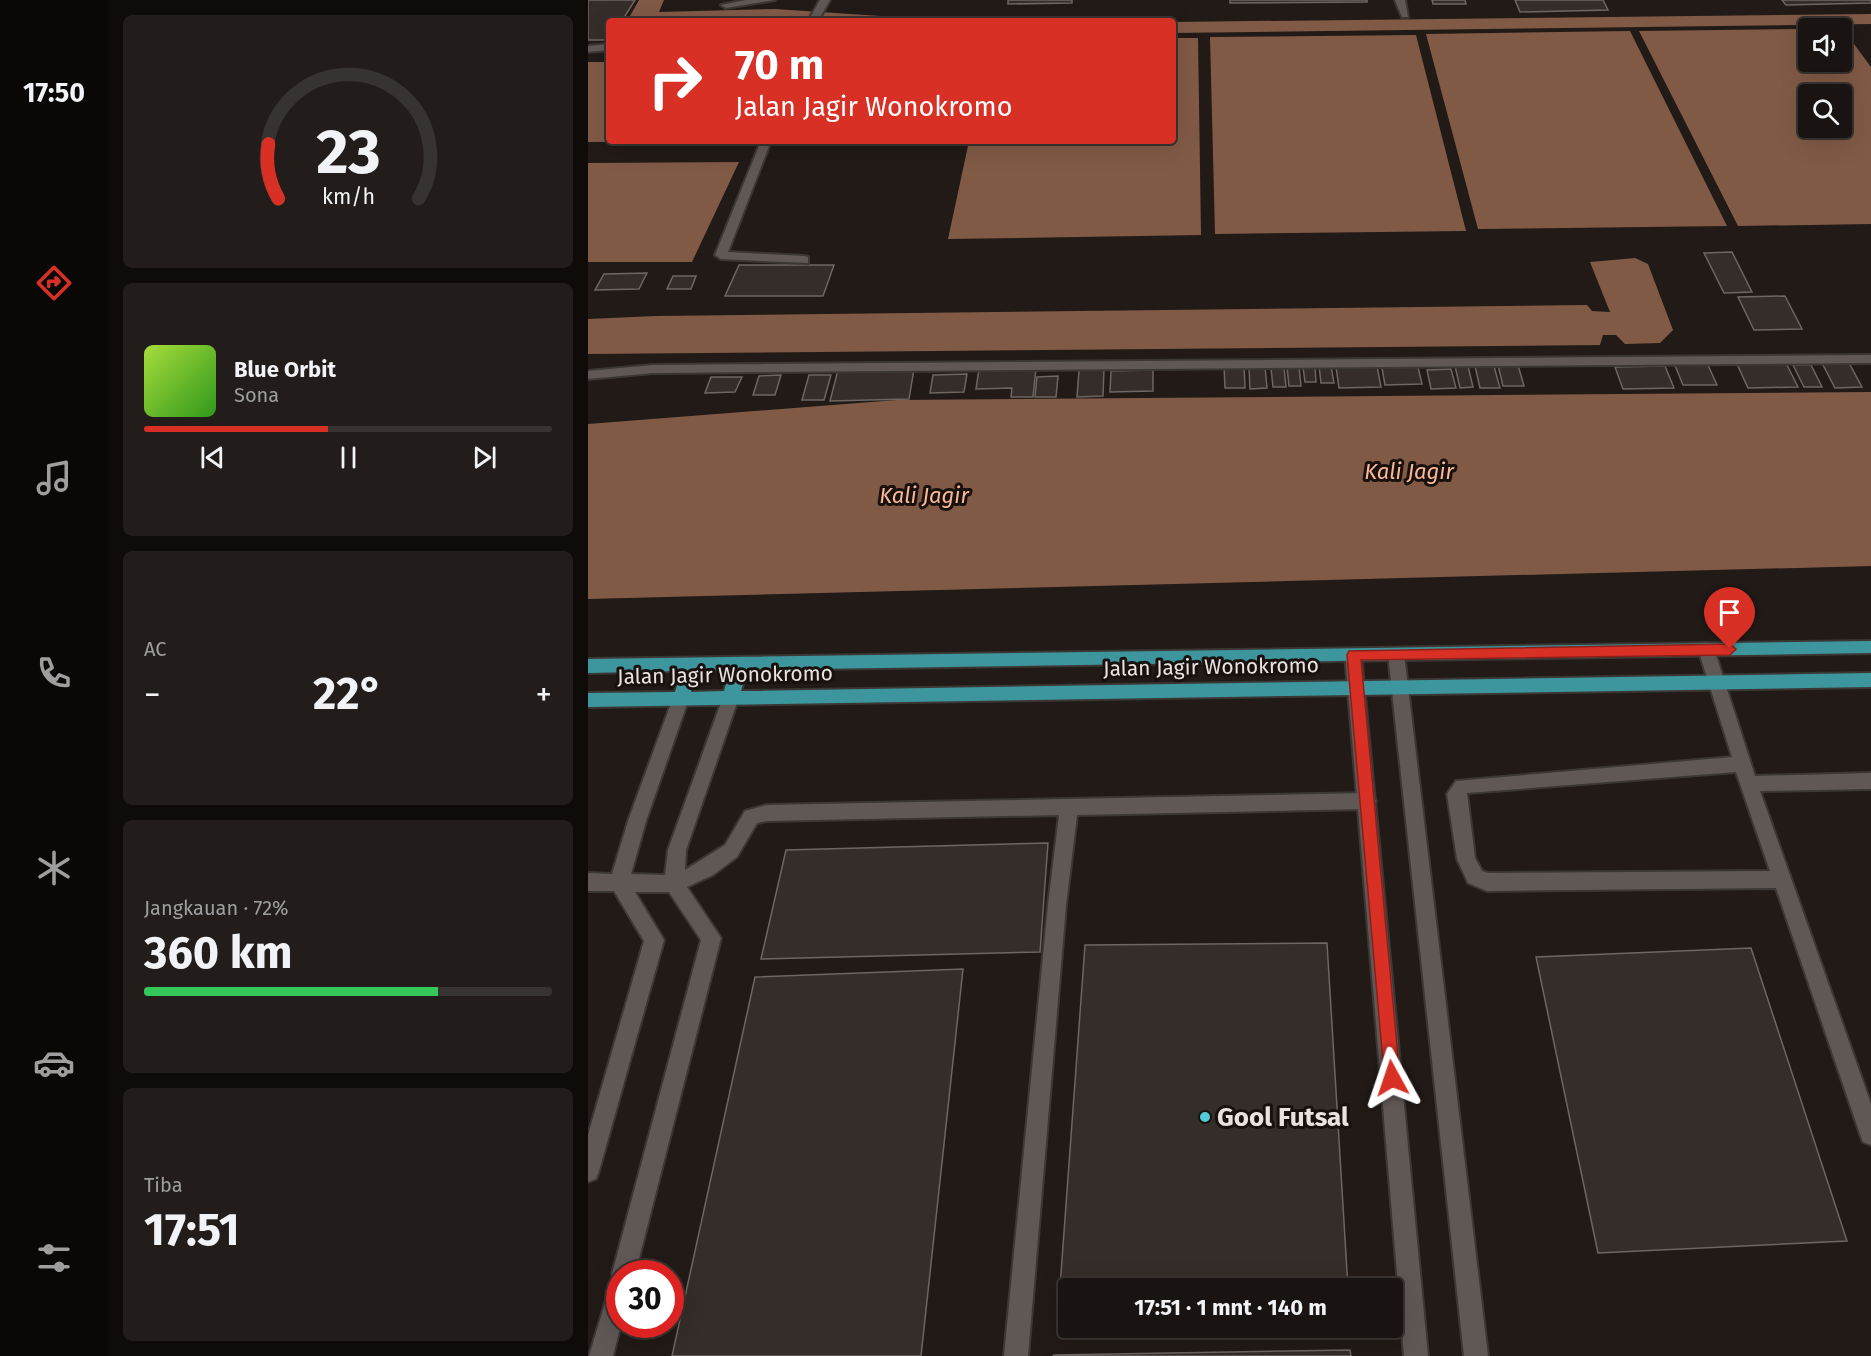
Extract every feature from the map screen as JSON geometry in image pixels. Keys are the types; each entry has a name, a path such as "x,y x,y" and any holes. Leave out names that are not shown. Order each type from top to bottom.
{"main road":[{"name":"Jalan Jagir Wonokromo","path":"588,666 1871,647"},
{"path":"681,698 692,664"},
{"path":"731,697 741,664"},
{"name":"Jalan Jagir Wonokromo","path":"588,700 1871,680"}],"street":[{"path":"726,5 770,0"},
{"path":"815,18 825,0"},
{"path":"1400,0 1405,15"},
{"path":"588,49 606,47"},
{"path":"765,144 721,255 804,260"},
{"path":"588,375 653,369 1871,359"},
{"path":"1706,650 1749,784 1871,1134"},
{"path":"1396,654 1402,687 1476,1356"},
{"path":"1353,655 1416,1356"},
{"path":"627,1260 711,938 674,884 677,850 731,697"},
{"path":"588,1171 654,940 619,882 637,821 681,698"},
{"path":"1743,764 1462,786 1456,794 1466,859 1475,877 1487,882 1782,879"},
{"path":"1749,784 1871,782"},
{"path":"588,882 674,884 706,870 731,851 751,818 767,813 1367,801"},
{"path":"1016,1356 1057,905 1069,806"},
{"path":"601,1356 606,1338"}],"water":[{"path":"639,0 664,0 659,12 775,9 911,18 629,18"},
{"path":"1871,14 1871,24 1852,24 1852,18 1798,18 1798,25 1176,33 1176,22"},
{"path":"1798,29 1798,72 1852,72 1852,41 1871,67 1871,224 1738,226 1639,31"},
{"path":"1630,31 1727,226 1478,229 1426,34"},
{"path":"1416,35 1466,231 1215,234 1210,37"},
{"path":"1176,38 1198,38 1201,235 948,239 968,144 1176,144"},
{"path":"588,62 606,62 606,142 588,142"},
{"path":"739,162 692,262 588,262 588,163"},
{"path":"1635,258 1648,264 1673,330 1660,343 1625,344 1616,335 1603,335 1600,345 588,354 588,319 656,316 1587,305 1592,311 1610,312 1590,262"},
{"name":"Kali Jagir","path":"1871,392 1871,566 588,599 588,424 897,400"}],"building":[{"path":"588,0 635,0 624,18 606,18 606,40 588,40"},
{"path":"1008,0 1072,0 1072,3 1008,4"},
{"path":"1230,0 1367,0 1367,2 1230,3"},
{"path":"1432,0 1465,0 1466,4 1433,4"},
{"path":"1515,0 1603,0 1608,10 1520,12"},
{"path":"1782,0 1871,0 1871,3 1786,5"},
{"path":"1732,252 1752,292 1724,293 1704,253"},
{"path":"739,265 834,265 823,296 725,296"},
{"path":"647,273 639,289 595,290 604,274"},
{"path":"673,276 696,276 691,289 667,289"},
{"path":"1785,296 1802,329 1754,330 1738,297"},
{"path":"1785,361 1798,387 1748,388 1736,362"},
{"path":"1674,363 1707,363 1717,385 1683,385"},
{"path":"1822,363 1849,363 1862,387 1835,388"},
{"path":"1498,365 1518,365 1524,386 1503,386"},
{"path":"1793,365 1811,365 1822,387 1804,387"},
{"path":"1224,366 1244,366 1245,388 1225,388"},
{"path":"1319,366 1331,366 1334,383 1321,383"},
{"path":"1377,366 1381,387 1339,388 1336,367"},
{"path":"1455,366 1468,366 1473,387 1460,388"},
{"path":"1475,366 1494,366 1500,388 1480,388"},
{"path":"1665,366 1674,388 1623,389 1615,367"},
{"path":"1249,367 1265,367 1267,388 1250,389"},
{"path":"1287,367 1299,367 1301,386 1289,386"},
{"path":"1303,367 1315,367 1316,382 1305,382"},
{"path":"1418,367 1422,384 1385,385 1382,368"},
{"path":"1036,368 1033,397 1011,397 1012,388 976,389 979,369"},
{"path":"1271,368 1284,368 1286,387 1273,387"},
{"path":"914,369 909,399 830,401 838,370"},
{"path":"1104,369 1103,396 1077,397 1079,370"},
{"path":"1451,369 1456,388 1431,389 1427,370"},
{"path":"1153,370 1153,391 1110,392 1111,371"},
{"path":"967,374 964,392 930,393 933,375"},
{"path":"781,375 775,395 753,395 759,376"},
{"path":"809,375 831,375 824,400 802,400"},
{"path":"1058,376 1056,397 1035,397 1037,377"},
{"path":"711,377 742,377 735,392 705,393"},
{"path":"1048,843 1040,952 761,959 786,850"},
{"name":"Gool Futsal","path":"1327,943 1347,1278 1061,1278 1085,945"},
{"path":"1751,948 1847,1241 1598,1253 1536,957"},
{"path":"963,969 921,1356 672,1356 676,1338 684,1338 684,1301 755,977"},
{"path":"1350,1350 1351,1356 1053,1356 1054,1355"}],"place":[{"name":"Gool Futsal","path":"1205,1117"}],"route":[{"path":"1392,1078 1353,655 1730,649"}]}
